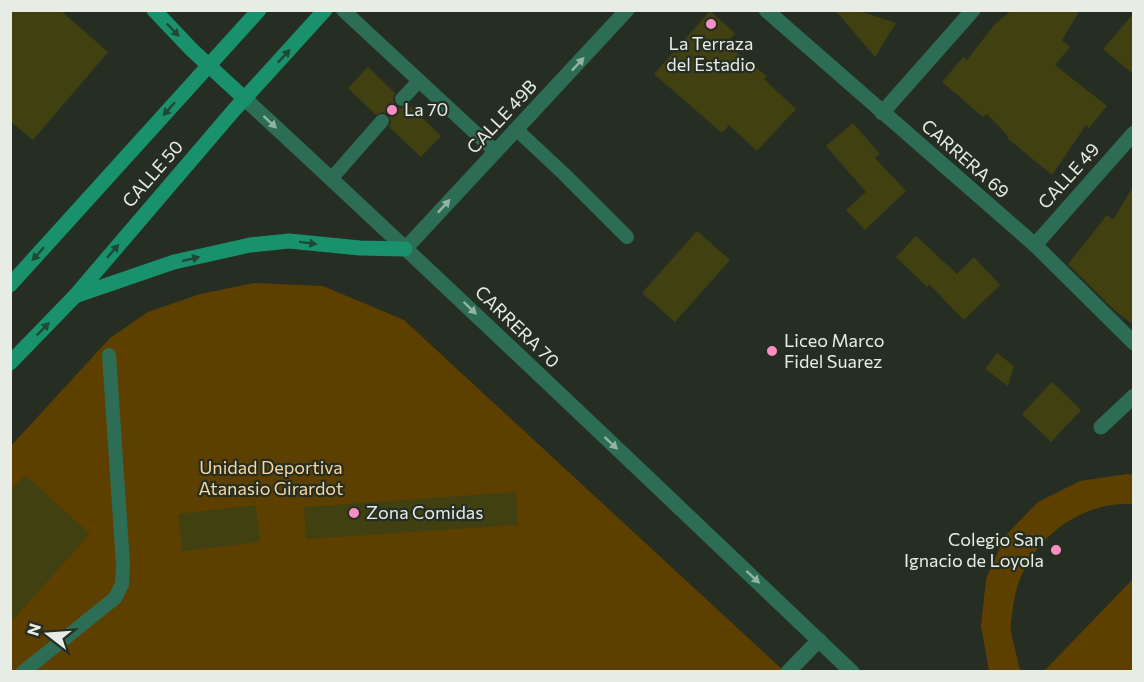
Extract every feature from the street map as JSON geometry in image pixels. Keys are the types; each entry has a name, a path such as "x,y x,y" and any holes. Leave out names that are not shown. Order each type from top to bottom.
{"main road":[{"name":"CARRERA 70","path":"154,10 244,99"},
{"name":"CALLE 50","path":"10,285 259,10"},
{"name":"CALLE 50","path":"10,363 75,296 244,99 325,10"},
{"path":"75,296 174,262 250,245 289,241 360,248 405,249"}],"street":[{"name":"CALLE 49B","path":"405,249 627,10"},
{"name":"CARRERA 69","path":"766,10 1035,245 1134,343"},
{"path":"882,113 973,10"},
{"name":"CARRERA 70","path":"244,99 405,249 447,285 554,390 852,672"},
{"name":"CALLE 49","path":"1035,245 1134,133"},
{"path":"1101,427 1134,396"},
{"path":"788,672 819,640"}],"lane":[{"path":"343,10 496,152"},
{"path":"402,99 419,81"},
{"path":"331,178 382,121"},
{"path":"517,130 627,237"},
{"path":"23,672 71,631 106,607 115,598 122,584 123,565 109,355"}],"green space":[{"name":"Unidad Deportiva Atanasio Girardot","path":"254,283 323,286 404,320 784,671 11,671 10,447 110,338 148,312 200,294"},
{"path":"1133,475 1133,504 1111,505 1070,520 1038,548 1017,586 1011,619 1012,636 1022,671 989,671 981,626 986,579 1005,536 1038,502 1080,481"},
{"path":"1133,579 1133,671 1044,671"}],"building":[{"path":"10,10 60,10 108,52 33,140 10,121"},
{"path":"835,10 856,10 896,23 875,57"},
{"path":"1012,10 1080,10 1062,40 1070,47 1055,65 1107,106 1089,128 1086,125 1052,175 1007,138 1008,136 987,114 983,117 942,82 963,57 967,60 994,25"},
{"path":"710,11 735,33 726,44 767,76 764,79 796,109 757,151 729,125 722,133 654,74"},
{"path":"1134,13 1134,75 1103,49"},
{"name":"La 70","path":"368,67 395,93 393,98 395,105 400,108 409,105 441,136 421,157 389,127 391,122 388,115 383,112 376,115 348,88"},
{"path":"853,123 880,154 875,158 906,191 865,230 846,210 866,192 826,146"},
{"path":"1134,185 1134,325 1114,310 1068,264 1107,215 1113,220"},
{"path":"697,231 730,260 675,322 642,293"},
{"path":"916,236 957,274 974,257 1000,285 964,320 929,284 927,287 896,257"},
{"path":"997,353 1014,366 1008,386 985,369"},
{"path":"1052,382 1081,410 1051,442 1022,414"},
{"path":"25,475 90,534 10,623 10,491"},
{"path":"516,492 518,525 306,539 304,507"},
{"path":"256,505 260,542 182,551 178,514"}],"place":[{"name":"La Terraza del Estadio","path":"711,24"},
{"name":"La 70","path":"392,110"},
{"name":"Liceo Marco Fidel Suarez","path":"772,351"},
{"name":"Zona Comidas","path":"354,513"},
{"name":"Colegio San Ignacio de Loyola","path":"1056,550"}]}
